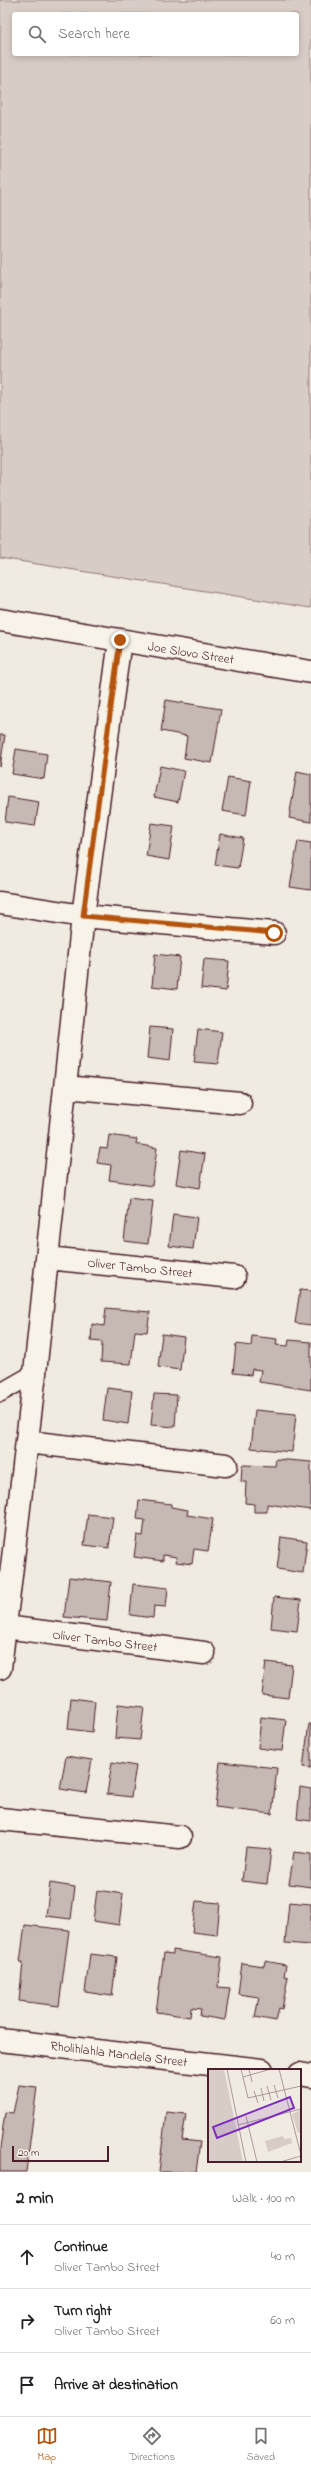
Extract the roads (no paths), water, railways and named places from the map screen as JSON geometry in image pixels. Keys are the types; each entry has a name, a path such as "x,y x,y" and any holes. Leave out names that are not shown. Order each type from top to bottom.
{"street":[{"name":"Joe Slovo Street","path":"0,620 311,672"},
{"path":"0,1668 5,1627 6,1558 27,1442 83,916 120,640"},
{"path":"0,903 83,916 274,933"},
{"path":"65,1087 240,1103"},
{"name":"Oliver Tambo Street","path":"46,1258 234,1277"},
{"path":"27,1442 226,1465"},
{"name":"Oliver Tambo Street","path":"5,1627 204,1653"},
{"path":"0,1819 180,1836"},
{"name":"Rholihlahla Mandela Street","path":"0,2040 253,2069"},
{"path":"301,2074 311,2076"}],"lane":[{"path":"0,1393 35,1373"}]}
